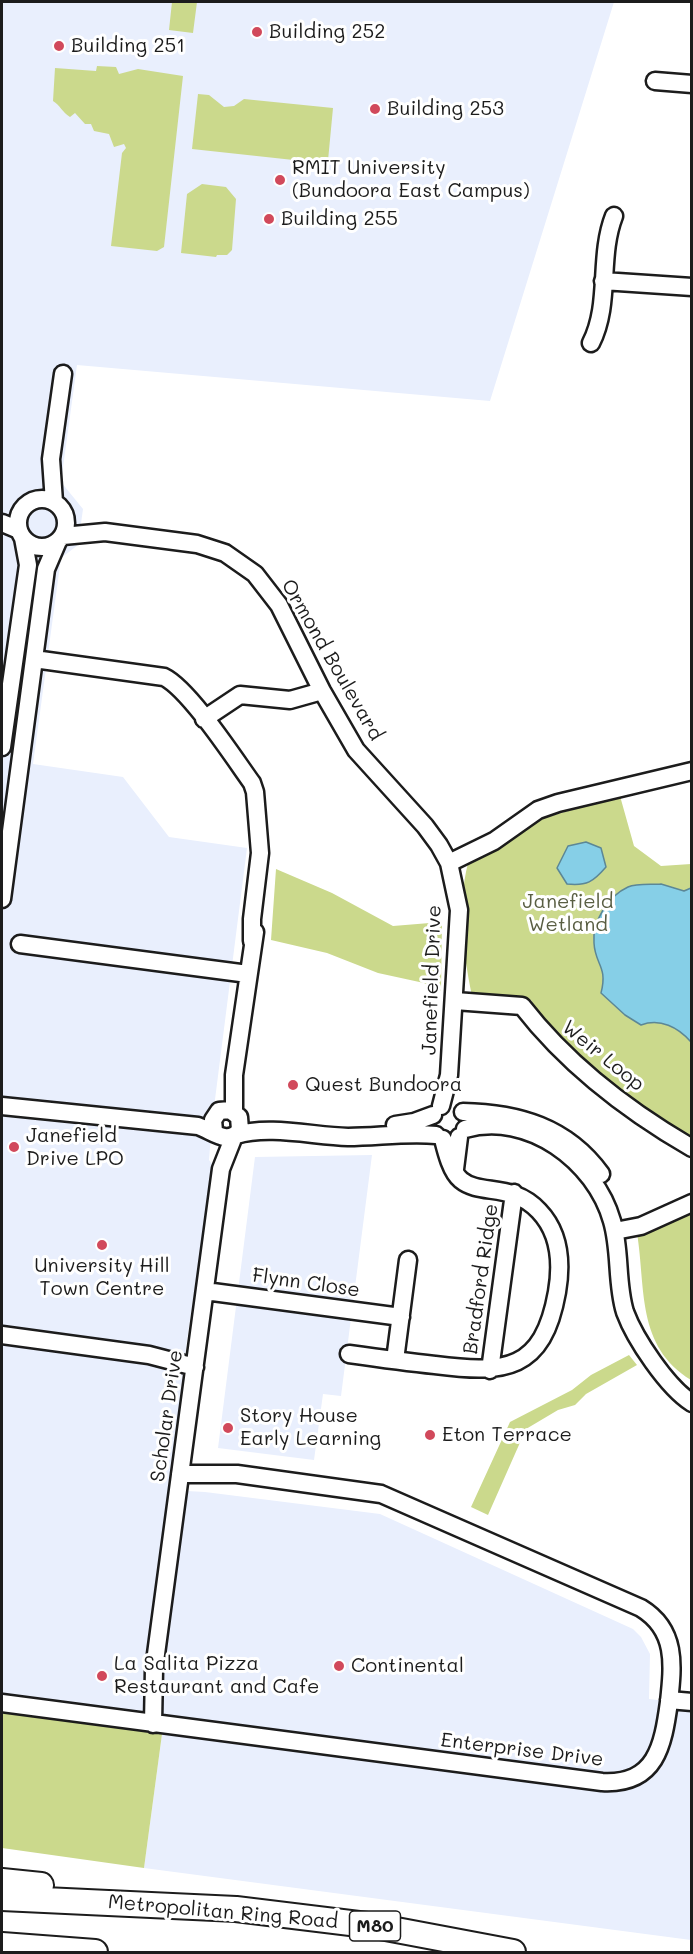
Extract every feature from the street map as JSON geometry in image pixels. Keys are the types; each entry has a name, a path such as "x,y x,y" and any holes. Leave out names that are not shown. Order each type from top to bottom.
{"highway":[{"path":"2,1881 187,1897 236,1909"},
{"name":"Metropolitan Ring Road","path":"2,1898 236,1909 366,1925 513,1953"},
{"path":"2,1945 95,1953"}],"street":[{"path":"655,81 692,84"},
{"path":"591,343 599,325 607,237 614,216"},
{"path":"603,281 692,287"},
{"path":"2,514 20,511 34,500 45,480 51,459 63,374"},
{"path":"2,899 8,802 31,685 46,569 61,538 66,520 59,507 51,459"},
{"path":"34,500 59,507"},
{"name":"Ormond Boulevard","path":"59,507 83,524 105,532 197,544 225,553 255,574 279,605 356,750 425,826 449,863"},
{"path":"2,747 6,682 27,565 21,534 20,511"},
{"path":"2,523 21,534 36,547 44,547 61,538"},
{"name":"Ormond Boulevard","path":"61,538 105,532"},
{"name":"Scholar Drive","path":"34,659 164,677 176,685 252,783 259,822 260,853 248,974 234,1075 224,1120 221,1169 147,1723"},
{"path":"6,682 31,685"},
{"path":"204,719 240,695 295,698 321,687"},
{"path":"449,863 494,841 538,810 558,803 692,771"},
{"name":"Janefield Drive","path":"449,863 459,910 449,1075 449,1122 455,1171 460,1180 468,1184 514,1193"},
{"path":"20,944 248,974"},
{"name":"Weir Loop","path":"455,1001 522,1006 546,1037 579,1069 692,1148"},
{"path":"2,1095 224,1120 351,1128 414,1122 522,1118 562,1137 585,1155 603,1176 614,1195 640,1339 675,1389 692,1403"},
{"path":"2,1106 198,1126 224,1120"},
{"name":"Scholar Drive","path":"221,1169 241,1127 224,1120"},
{"path":"235,1136 255,1131 351,1137 415,1133 449,1122"},
{"path":"349,1354 490,1370 511,1365 536,1347 547,1331 558,1288 559,1258 556,1236 538,1209 514,1193"},
{"name":"Bradford Ridge","path":"490,1370 514,1193"},
{"path":"620,1230 647,1224 692,1203"},
{"path":"395,1360 408,1260"},
{"name":"Flynn Close","path":"205,1291 401,1317"},
{"path":"2,1335 195,1362"},
{"path":"658,1366 692,1390"},
{"name":"Enterprise Drive","path":"2,1703 614,1782 638,1774 657,1757 663,1743 673,1660 670,1642 656,1619 641,1608 381,1494 181,1468"},
{"path":"670,1695 692,1694"},
{"path":"670,1695 692,1702"}],"shaded area":[{"path":"2,2 614,2 490,401 77,365 61,482 83,509 78,545 61,558 33,764 123,777 169,837 247,848 212,1123 209,1160 213,1165 187,1340 169,1490 205,1492 380,1514 633,1629 641,1637 650,1654 649,1699 691,1704 691,1940 144,1868 162,1734 2,1713"},
{"path":"372,1155 341,1396 323,1394 314,1460 218,1448 255,1157"}],"green space":[{"path":"172,2 197,2 193,33 169,30"},
{"path":"97,66 116,67 119,74 138,69 183,76 164,247 157,251 111,246 122,153 126,148 124,144 114,147 109,134 94,131 91,124 85,124 75,113 70,117 53,101 55,68 96,71"},
{"path":"198,94 209,95 224,107 234,106 244,99 333,108 327,171 312,169 312,162 192,149"},
{"path":"202,184 226,187 236,199 232,250 227,255 216,257 181,253 187,194"},
{"name":"Janefield Wetland","path":"620,796 634,846 661,866 691,864 691,1140 626,1096 551,1035 531,1000 472,996 466,962 462,913 468,863 495,849 537,820"},
{"path":"276,869 332,893 393,926 442,922 441,991 424,983 378,973 327,953 271,940"},
{"path":"691,1210 691,1380 673,1366 661,1351 652,1333 644,1295 637,1233"},
{"path":"629,1355 637,1365 586,1394 575,1405 558,1410 526,1429 488,1515 471,1507 510,1422 572,1390 591,1375"},
{"path":"2,1713 162,1734 144,1868 2,1848"}],"water":[{"path":"586,842 601,848 606,867 589,882 567,884 557,868 568,846"},
{"path":"661,884 684,891 691,888 691,1042 668,1025 648,1023 641,1025 625,1015 601,993 603,977 595,950 594,935 603,910 614,897 628,887"}],"place":[{"name":"Building 252","path":"257,32"},
{"name":"Building 251","path":"59,46"},
{"name":"Building 253","path":"375,109"},
{"name":"RMIT University (Bundoora East Campus)","path":"280,180"},
{"name":"Building 255","path":"269,219"},
{"name":"Quest Bundoora","path":"293,1085"},
{"name":"Janefield Drive LPO","path":"14,1147"},
{"name":"University Hill Town Centre","path":"102,1245"},
{"name":"Story House Early Learning","path":"228,1428"},
{"name":"Eton Terrace","path":"430,1435"},
{"name":"Continental","path":"339,1666"},
{"name":"La Salita Pizza Restaurant and Cafe","path":"102,1676"}]}
